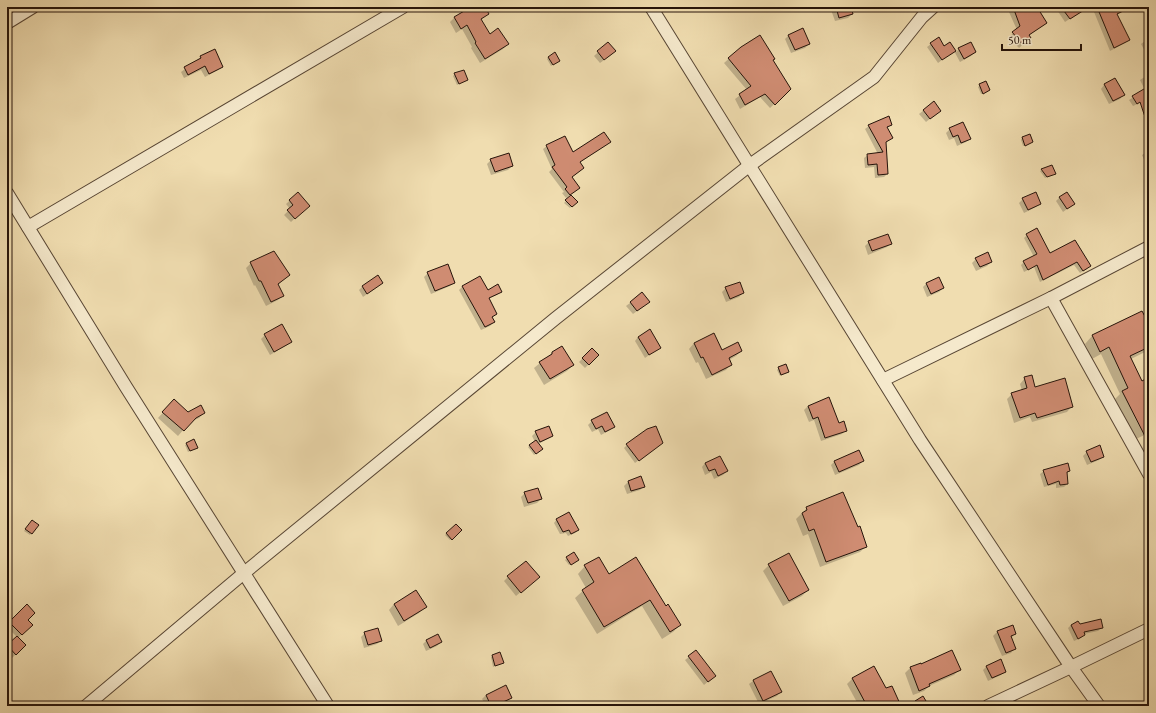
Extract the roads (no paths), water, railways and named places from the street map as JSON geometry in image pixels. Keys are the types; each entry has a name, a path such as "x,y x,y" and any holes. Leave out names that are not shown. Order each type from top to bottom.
{"street":[{"path":"7,23 33,7"},
{"path":"28,227 403,7"},
{"path":"650,7 750,165 920,440 1070,667 1099,706"},
{"path":"86,706 244,573 556,318 750,165 874,77 922,17 933,7"},
{"path":"7,192 126,386 328,706"},
{"path":"883,380 1051,298 1149,247"},
{"path":"1051,298 1149,474"},
{"path":"988,706 1149,629"}]}
